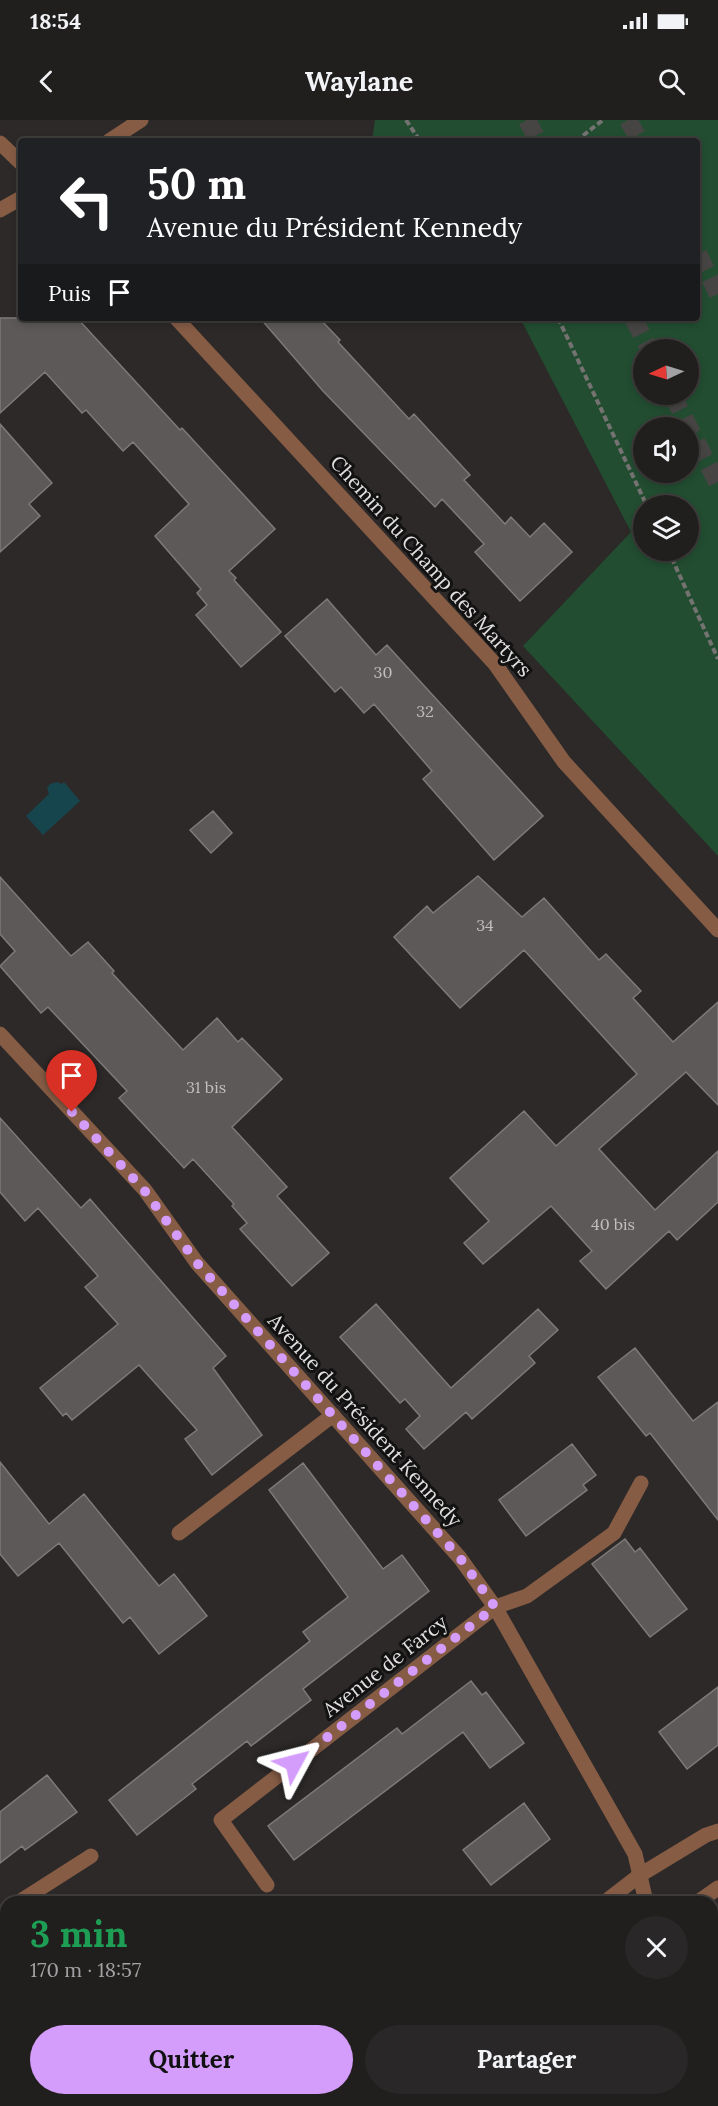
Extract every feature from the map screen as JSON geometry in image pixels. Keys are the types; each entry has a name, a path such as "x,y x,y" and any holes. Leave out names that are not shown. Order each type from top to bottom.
{"street":[{"path":"114,138 141,120"},
{"path":"0,143 18,161"},
{"path":"0,210 18,200"},
{"name":"Chemin du Champ des Martyrs","path":"179,321 495,664 564,762 718,930"},
{"name":"Avenue du Président Kennedy","path":"0,1034 144,1190 197,1263 460,1558 495,1607 635,1854 645,1896"},
{"path":"179,1533 333,1415"},
{"path":"495,1607 527,1596 614,1533 641,1483"},
{"name":"Avenue de Farcy","path":"267,1885 221,1820 495,1607"},
{"path":"613,1896 640,1875 706,1835 718,1831"},
{"path":"28,1896 91,1856"}],"path":[{"path":"406,120 418,138"},
{"path":"580,138 603,120"},
{"path":"559,321 642,495"},
{"path":"673,561 718,659"}],"green space":[{"path":"375,120 718,120 718,856 523,646 631,532 522,321 700,321 700,138 372,138"}],"water":[{"path":"57,782 62,784 64,782 80,801 43,835 26,816 49,794 47,788 50,784"}],"building":[{"path":"0,318 18,318 18,321 80,321 275,529 229,571 236,578 234,580 281,632 241,667 196,615 207,605 197,593 201,589 155,536 189,504 133,442 123,451 86,410 82,413 45,372 0,413"},
{"path":"263,321 322,321 340,340 338,342 409,419 414,414 470,475 464,480 505,524 511,517 530,537 544,523 572,552 520,601 475,552 484,544 442,499 435,507 323,391"},
{"path":"0,424 52,483 29,504 40,516 0,552"},
{"path":"327,599 376,655 387,645 543,816 494,860 423,779 432,771 374,704 364,713 341,687 335,692 285,636"},
{"path":"213,811 232,833 211,853 190,830"},
{"path":"478,876 522,917 544,898 599,960 606,954 641,991 633,998 673,1042 718,1002 718,1105 686,1072 599,1149 655,1210 718,1151 718,1202 677,1240 669,1231 606,1289 580,1261 592,1251 551,1206 483,1264 464,1243 489,1221 450,1178 524,1111 556,1146 637,1074 524,950 460,1008 394,937 427,906 433,913"},
{"path":"0,877 71,956 88,942 114,971 112,973 183,1050 217,1018 238,1042 242,1038 282,1079 232,1127 287,1187 277,1196 329,1253 292,1286 240,1229 247,1223 232,1206 234,1204 193,1159 184,1168 119,1098 127,1091 48,1007 41,1013 0,966 15,951 0,934"},
{"path":"0,1118 81,1208 90,1199 226,1356 213,1368 262,1435 212,1475 185,1439 197,1430 139,1365 72,1420 66,1413 63,1416 40,1388 118,1324 85,1287 98,1276 38,1208 25,1221 0,1192"},
{"path":"376,1304 451,1388 538,1309 558,1330 529,1356 535,1363 472,1419 466,1412 424,1449 406,1429 420,1416 405,1399 400,1403 340,1337"},
{"path":"635,1348 693,1421 718,1402 718,1520 650,1433 646,1436 598,1377"},
{"path":"572,1444 596,1475 583,1485 587,1490 526,1536 499,1500"},
{"path":"0,1462 49,1524 84,1494 159,1586 174,1574 207,1616 159,1654 130,1617 123,1623 59,1543 18,1576 0,1554"},
{"path":"303,1463 383,1569 402,1555 429,1591 303,1689 311,1700 251,1746 247,1741 192,1784 196,1789 137,1835 109,1800 310,1641 303,1632 348,1597 269,1490"},
{"path":"625,1539 635,1552 640,1548 687,1609 650,1637 592,1564"},
{"path":"471,1681 482,1695 486,1692 524,1743 490,1768 463,1732 294,1860 268,1826 397,1728 402,1734"},
{"path":"718,1687 718,1745 687,1769 659,1732"},
{"path":"47,1775 77,1812 25,1850 22,1846 0,1863 0,1812"},
{"path":"524,1803 550,1839 491,1885 463,1850"}],"tunnel":[{"path":"527,120 536,138"},
{"path":"628,120 638,138"},
{"path":"700,258 718,294"},
{"path":"635,321 644,339"},
{"path":"678,405 718,484"}],"route":[{"path":"72,1112 144,1190 197,1263 460,1558 495,1607 294,1763"}]}
